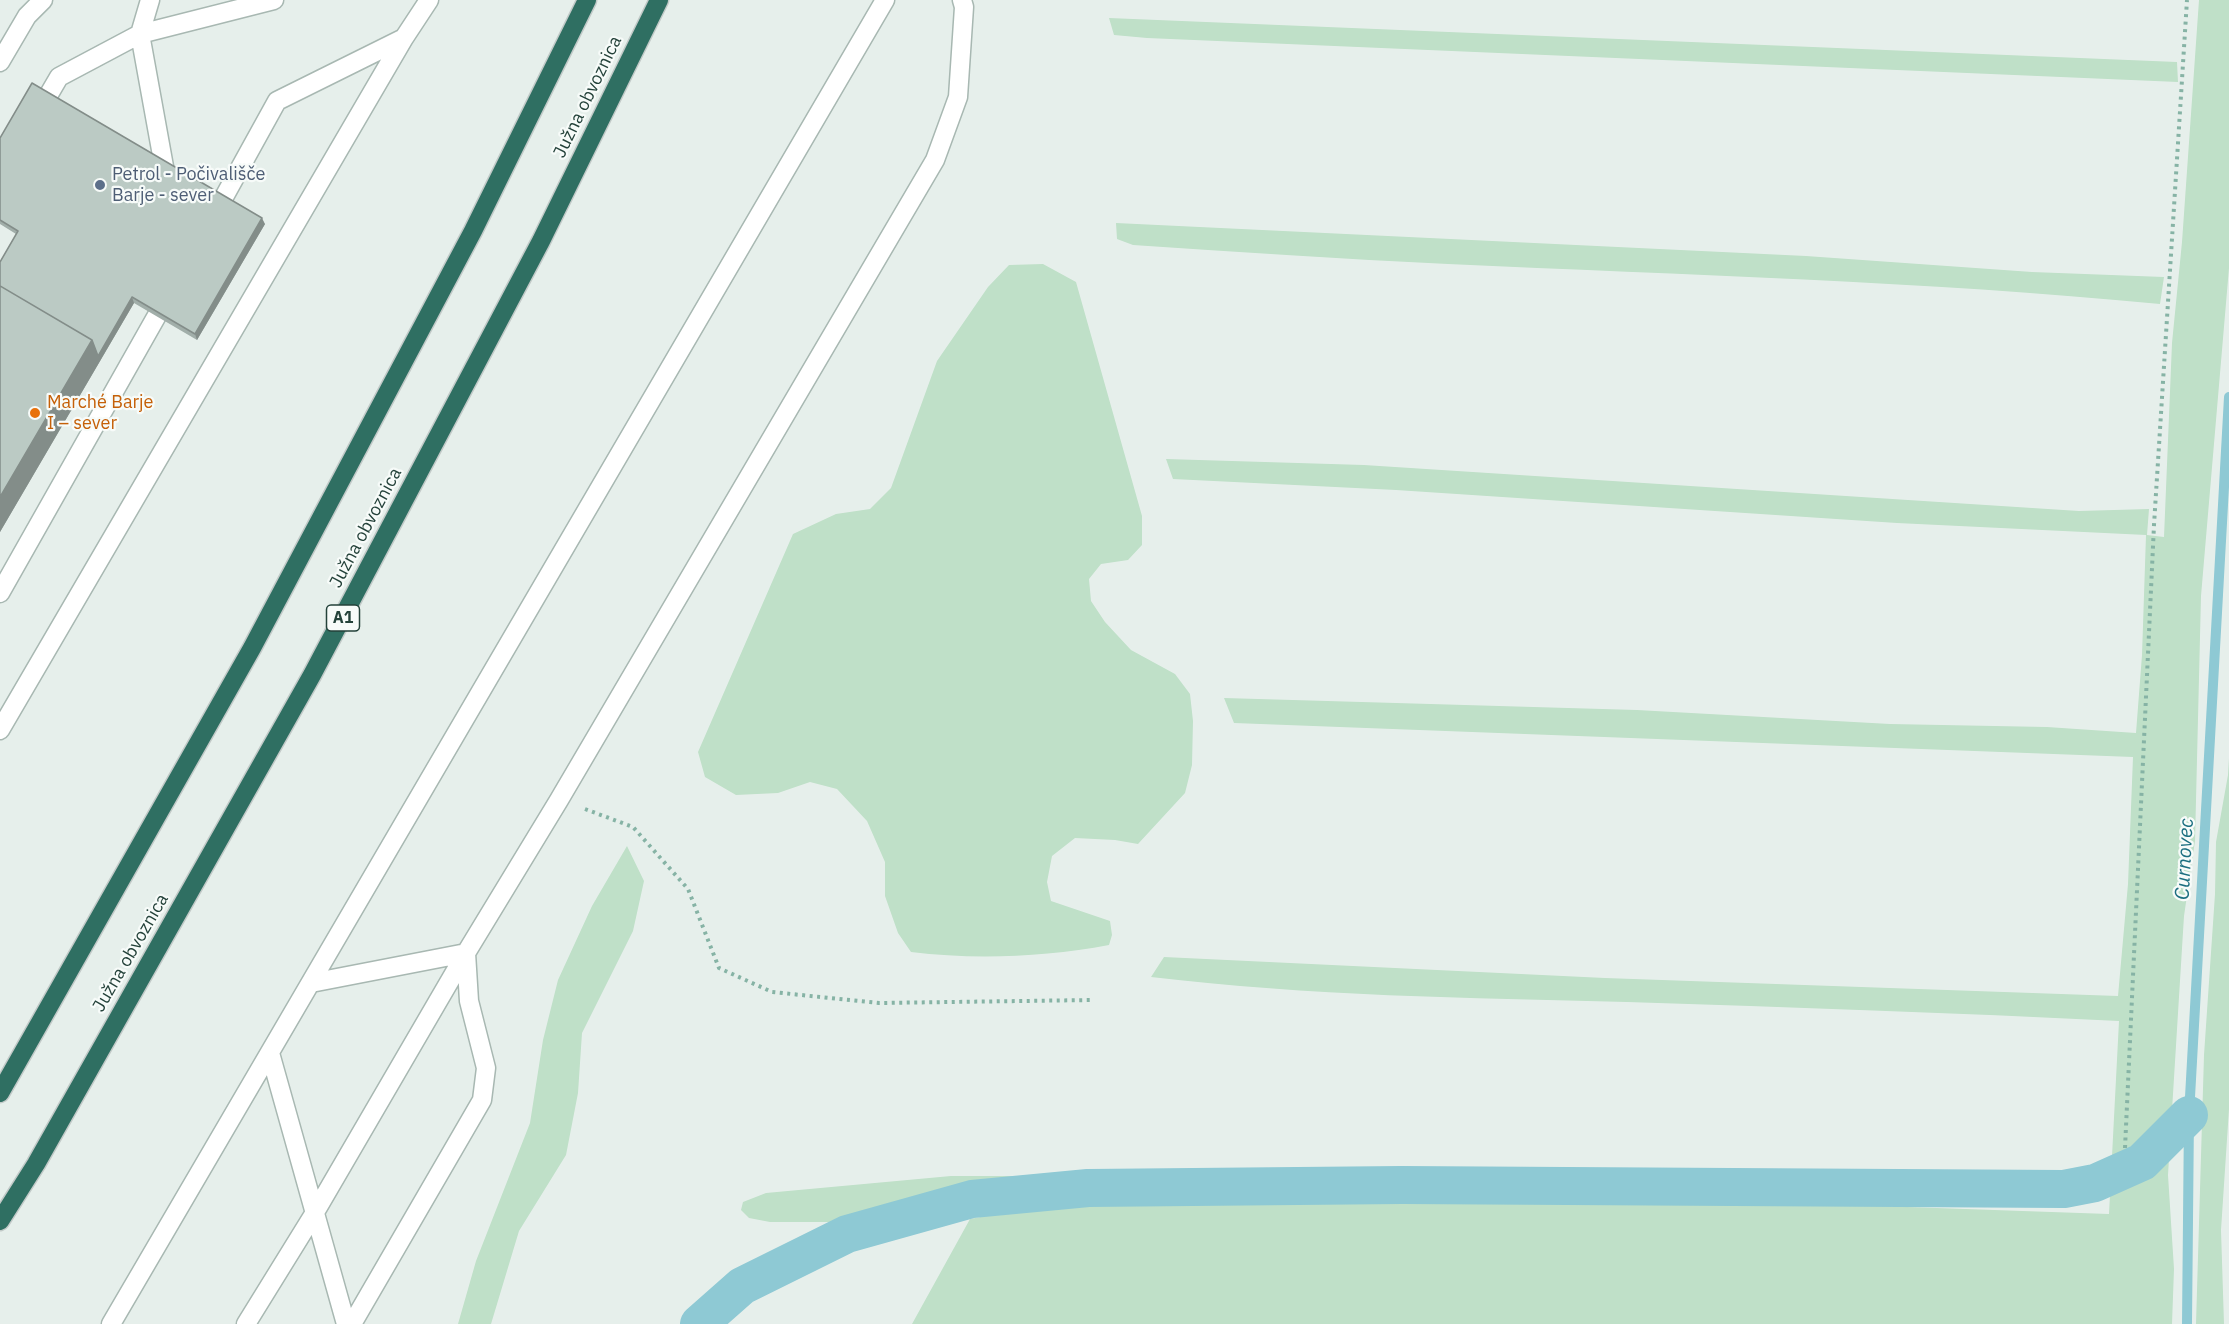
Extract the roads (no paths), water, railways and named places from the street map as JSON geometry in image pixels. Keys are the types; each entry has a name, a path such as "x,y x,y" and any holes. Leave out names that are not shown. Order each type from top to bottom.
{"highway":[{"path":"0,1093 252,648 473,231 587,0"},
{"name":"Južna obvoznica","path":"0,1221 36,1164 312,675 541,241 659,0"}],"lane":[{"path":"0,62 27,15 43,0"},
{"path":"150,0 140,34 170,204"},
{"path":"30,126 60,76 140,34 274,0"},
{"path":"2,722 404,38 429,0"},
{"path":"111,1324 885,0"},
{"path":"246,1324 314,1214 466,952 559,800 935,160 958,97 964,7 962,0"},
{"path":"204,232 277,101 404,38"},
{"path":"0,593 176,282"},
{"path":"311,983 466,952"},
{"path":"352,1324 482,1101 486,1068 468,1001 466,952"},
{"path":"270,1053 346,1324"},
{"path":"124,1303 130,1324"}],"waterway":[{"name":"Curnovec","path":"2187,1324 2189,1115 2229,397"},
{"path":"699,1324 742,1286 847,1234 972,1199 1088,1188 1402,1185 2064,1189 2095,1183 2142,1162 2189,1115"}],"place":[{"name":"Petrol - Počivališče Barje - sever","path":"100,185"},
{"name":"Marché Barje I – sever","path":"35,413"}]}
